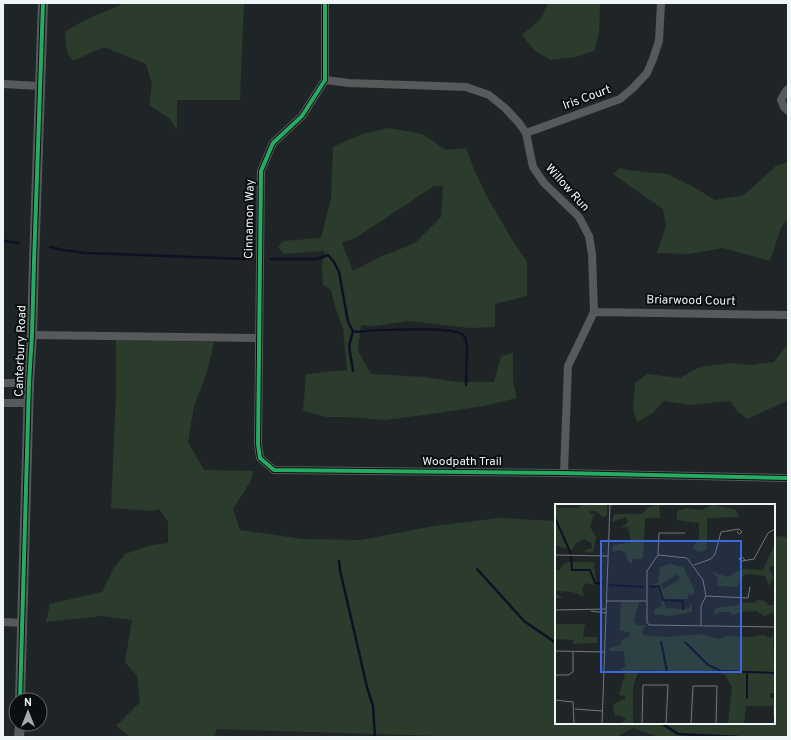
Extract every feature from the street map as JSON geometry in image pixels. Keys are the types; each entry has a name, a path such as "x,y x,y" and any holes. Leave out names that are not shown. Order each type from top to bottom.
{"street":[{"name":"Canterbury Road","path":"20,692 29,383 32,335 43,3"},
{"path":"325,3 325,80"},
{"name":"Iris Court","path":"526,133 620,99 633,88 647,73 653,59 658,41 661,3"},
{"name":"Willow Run","path":"325,80 349,84 466,86 489,95 505,108 526,133 533,167 544,183 579,217 589,236 592,254 594,312 568,366 564,473"},
{"name":"Cinnamon Way","path":"259,338 261,171 273,143 302,116 325,80"},
{"path":"3,84 40,86"},
{"path":"788,89 781,100 784,107 788,111"},
{"name":"Briarwood Court","path":"594,312 788,315"},
{"path":"32,335 259,338"},
{"name":"Woodpath Trail","path":"259,338 258,444 260,458 274,470 564,473 788,478"},
{"path":"3,383 29,383"},
{"path":"3,403 29,403"},
{"path":"3,622 23,623"}],"green space":[{"path":"125,3 244,3 240,100 177,100 177,130 169,118 149,105 152,84 146,64 104,47 73,61 67,52 65,32 83,21"},
{"path":"548,3 600,3 599,33 594,51 575,57 551,60 535,51 522,35 541,19"},
{"path":"389,128 422,134 446,150 466,148 487,197 527,262 527,296 495,304 495,327 470,328 408,321 375,326 361,325 358,351 371,374 423,377 458,382 494,382 501,356 513,353 513,381 517,398 483,406 385,420 327,417 303,411 306,374 347,370 343,328 335,307 331,290 323,285 322,264 325,251 284,254 278,247 283,241 321,238 331,199 333,147 362,134","holes":["434,186 443,186 441,217 415,243 378,258 353,271 342,243 357,237"]},
{"path":"788,162 788,218 781,228 770,261 723,248 689,254 657,253 666,226 663,209 613,174 620,168 667,174 694,187 715,200 744,195 776,166"},
{"path":"116,340 214,342 207,372 194,406 188,442 204,470 254,471 250,482 233,509 240,530 303,539 361,540 434,526 499,518 555,521 555,724 775,724 775,536 788,537 788,737 659,737 633,728 616,737 473,737 217,729 214,737 131,737 116,726 140,702 137,676 125,662 132,620 101,616 46,622 50,604 102,592 113,569 125,554 152,545 168,543 168,522 159,509 151,511 111,508 116,393"},
{"path":"787,345 788,400 748,419 738,412 730,401 689,405 663,401 653,413 637,422 633,410 635,383 647,374 680,378 700,367 730,363 751,365 774,362"}],"waterway":[{"path":"3,241 19,243"},
{"path":"50,247 86,253 247,259"},
{"path":"271,259 317,259 328,255 334,262 339,272 348,322 353,331 444,330 463,335 467,346 466,385"},
{"path":"353,331 349,346 353,371"},
{"path":"339,561 367,687 373,706 375,737"},
{"path":"477,569 524,621 555,642"},
{"path":"663,724 678,734 739,737"}],"cycle path":[{"path":"20,692 29,383 32,335 43,3"},
{"path":"325,3 325,80 302,116 273,143 261,171 258,444 260,458 274,470 564,473 788,478"}]}
